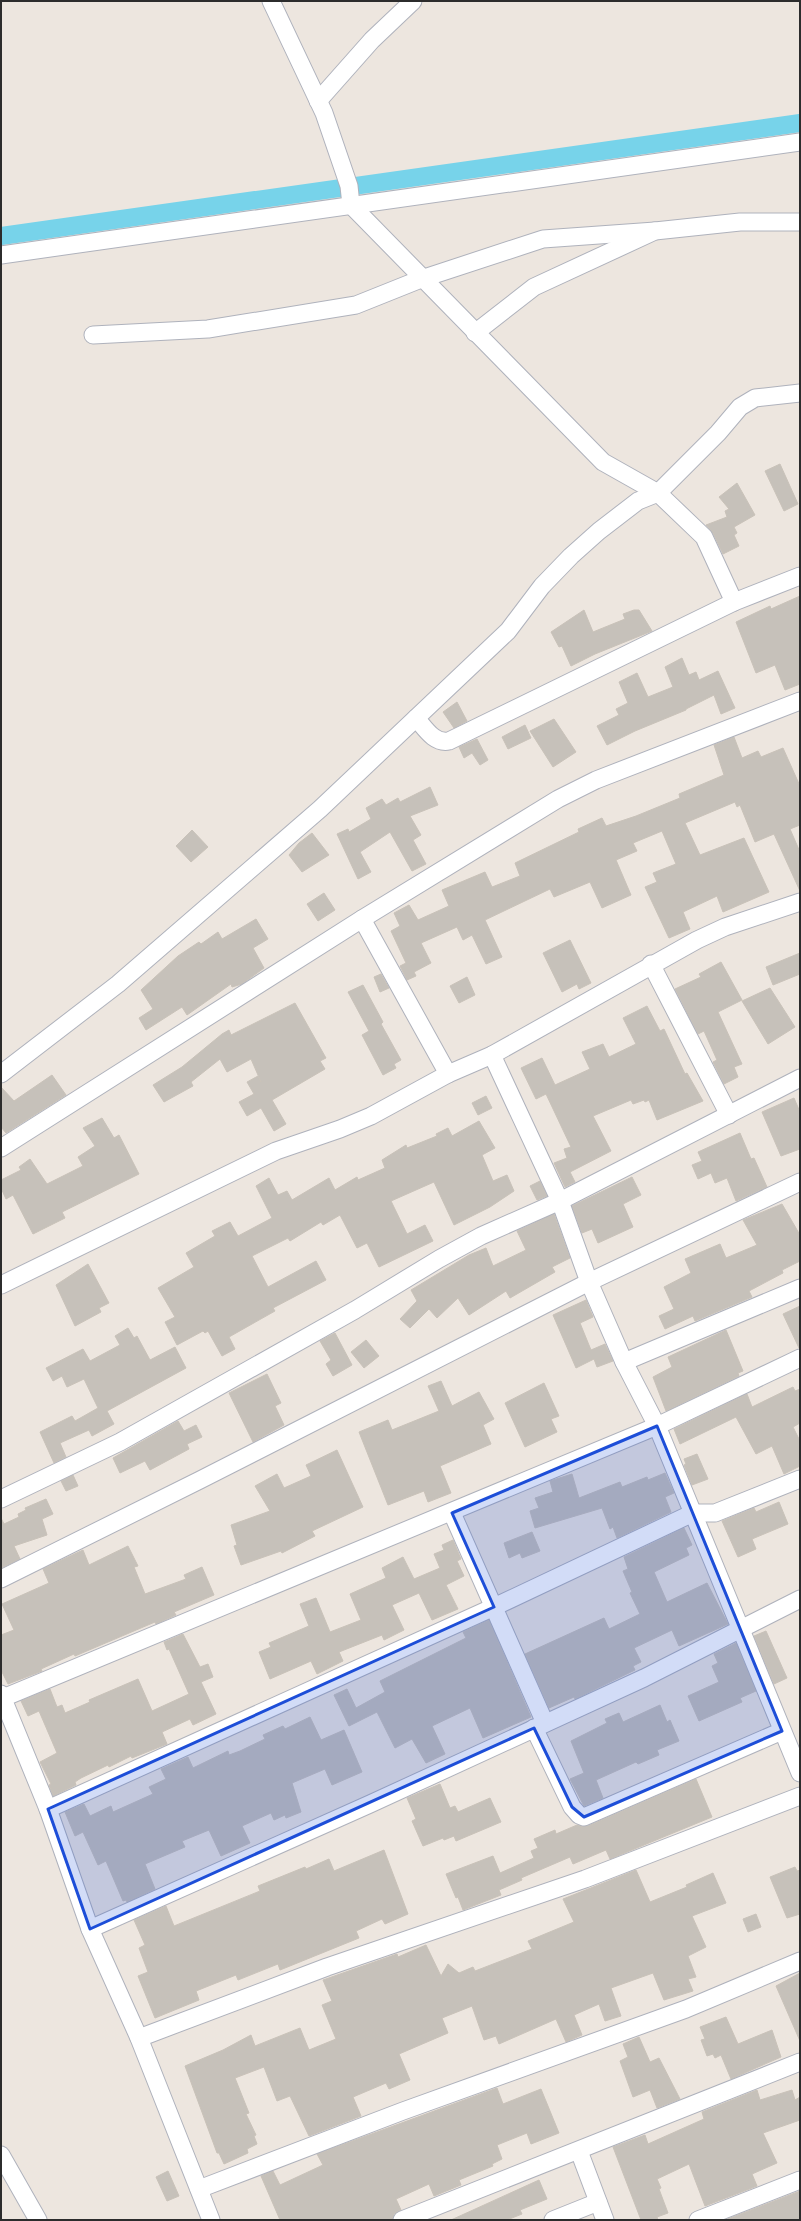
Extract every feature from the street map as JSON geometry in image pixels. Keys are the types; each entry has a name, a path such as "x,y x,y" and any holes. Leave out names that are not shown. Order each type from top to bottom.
{"street":[{"path":"271,1 318,101 349,186 351,205 603,462 658,493 704,537 734,602"},
{"path":"318,101 372,40 413,1"},
{"path":"1,255 800,142"},
{"path":"93,335 208,330 356,305 422,279 543,239 655,231 740,222 800,222"},
{"path":"475,333 534,287 655,231"},
{"path":"1,1074 118,984 320,809 508,631 542,586 571,556 599,531 638,501 658,493 718,433 740,407 755,398 800,393"},
{"path":"416,718 436,740 442,743 449,741 734,602 800,576"},
{"path":"1,1148 362,919 533,814 590,783 800,701"},
{"path":"1,1285 276,1151 340,1130 371,1116 448,1074 492,1055 606,992 652,964 725,927 800,902"},
{"path":"362,919 448,1074"},
{"path":"652,964 729,1116"},
{"path":"492,1055 560,1201 590,1282 624,1362 657,1426 800,1773"},
{"path":"1,1499 120,1442 355,1310 460,1248 560,1201 729,1116 800,1078"},
{"path":"1,1579 200,1480 590,1282 800,1182"},
{"path":"624,1362 800,1288"},
{"path":"211,2220 139,2038 90,1929 48,1809 2,1696 452,1513 657,1426 800,1358"},
{"path":"48,1809 494,1607 693,1513 715,1513 800,1479"},
{"path":"452,1513 494,1607 572,1807 584,1817 782,1731"},
{"path":"90,1929 370,1804 644,1678 800,1599"},
{"path":"139,2038 327,1967 585,1878 800,1796"},
{"path":"199,2189 402,2111 686,2009 800,1961"},
{"path":"402,2220 800,2062"},
{"path":"579,2151 604,2220"},
{"path":"1,2154 38,2220"},
{"path":"698,2220 800,2180"},
{"path":"553,2220 598,2202"}],"highlighted area":[{"path":"657,1426 782,1731 584,1817 572,1807 534,1728 90,1929 48,1809 494,1607 452,1513"}],"building":[{"path":"780,464 798,504 784,511 765,471"},
{"path":"737,483 755,515 734,527 737,533 734,535 739,546 723,554 713,533 706,525 727,517 725,511 729,509 719,497"},
{"path":"800,596 800,684 785,690 775,665 756,673 736,622 770,606 771,609"},
{"path":"584,610 593,632 625,619 623,614 634,610 639,610 652,631 595,654 571,666 562,646 559,647 551,632"},
{"path":"682,658 689,675 696,672 699,680 718,671 735,708 721,714 714,695 686,710 635,731 607,745 597,726 619,715 616,709 628,703 619,682 637,673 648,697 673,687 665,667"},
{"path":"457,702 467,721 454,728 443,712"},
{"path":"554,719 576,752 553,767 530,731"},
{"path":"525,725 531,738 508,749 502,737"},
{"path":"734,737 742,758 758,751 761,757 783,748 800,786 800,825 790,829 800,852 800,891 774,834 755,842 740,805 737,807 735,802 685,823 700,855 744,838 769,892 723,912 717,896 683,912 690,929 669,938 645,887 657,882 653,873 676,864 662,831 633,843 637,851 616,860 631,895 602,908 590,882 554,897 550,889 485,920 502,957 486,964 472,935 463,940 457,927 421,943 431,963 414,972 416,976 407,980 400,966 406,963 391,931 400,926 394,913 409,905 418,920 449,906 442,890 485,872 492,887 520,876 515,863 579,832 578,829 602,818 606,826 636,816 680,798 679,794 724,775 714,745"},
{"path":"477,739 488,760 480,765 472,753 464,758 459,747"},
{"path":"430,787 438,805 410,816 421,835 413,840 426,864 412,871 390,832 360,852 371,872 358,879 337,834 348,829 349,832 371,819 366,808 382,799 386,805 398,798 400,802"},
{"path":"192,830 208,847 191,862 176,846"},
{"path":"312,833 329,855 302,872 289,855 299,843"},
{"path":"324,893 335,910 318,921 307,904"},
{"path":"256,919 268,939 253,948 264,968 242,984 232,987 231,984 187,1015 182,1007 146,1030 139,1018 153,1009 141,990 178,956 199,942 201,944 218,932 222,939"},
{"path":"570,940 591,983 579,989 577,984 562,992 543,953"},
{"path":"800,953 800,974 773,985 766,967"},
{"path":"721,962 742,1000 718,1012 742,1064 734,1067 738,1077 724,1084 713,1062 717,1060 704,1031 698,1034 675,989 701,977 699,974"},
{"path":"381,974 389,988 380,992 374,977"},
{"path":"467,977 475,995 459,1003 450,986"},
{"path":"363,985 383,1022 381,1024 401,1060 394,1064 396,1068 383,1075 362,1035 369,1031 348,992"},
{"path":"770,988 795,1027 768,1044 742,1001"},
{"path":"295,1003 326,1058 320,1061 325,1069 272,1100 286,1124 274,1131 261,1108 247,1116 239,1102 254,1094 247,1082 258,1076 261,1082 251,1059 227,1072 220,1059 191,1082 193,1086 164,1102 153,1085 182,1067 222,1034 229,1030 231,1035"},
{"path":"647,1006 660,1031 664,1029 685,1074 687,1073 703,1101 657,1120 649,1100 645,1102 644,1100 633,1104 631,1100 593,1116 611,1151 570,1172 575,1182 565,1187 554,1163 567,1158 564,1149 571,1147 546,1094 536,1099 521,1068 542,1058 555,1085 590,1069 582,1052 603,1044 609,1057 636,1044 623,1018"},
{"path":"52,1075 66,1095 6,1133 1,1127 1,1087 14,1101"},
{"path":"486,1096 492,1108 478,1115 472,1103"},
{"path":"794,1098 800,1112 800,1149 781,1156 762,1112"},
{"path":"102,1118 114,1138 119,1135 139,1174 62,1212 65,1218 33,1234 13,1195 6,1199 1,1188 1,1180 21,1170 19,1167 30,1159 47,1184 83,1166 78,1157 95,1146 83,1128"},
{"path":"479,1121 495,1148 482,1155 493,1181 507,1175 514,1191 490,1207 454,1225 434,1182 391,1201 407,1234 425,1225 433,1241 379,1267 367,1243 357,1248 340,1215 323,1225 321,1222 290,1241 288,1238 252,1256 268,1287 316,1261 326,1280 273,1308 275,1311 229,1337 235,1349 222,1356 208,1331 205,1333 203,1331 177,1345 165,1322 175,1317 158,1288 194,1267 186,1253 215,1236 212,1231 230,1222 238,1236 272,1218 256,1186 269,1178 278,1195 287,1191 292,1200 329,1178 335,1190 357,1177 358,1180 385,1168 382,1160 406,1145 407,1148 437,1136 436,1134 448,1128 452,1136"},
{"path":"740,1133 751,1159 754,1158 767,1187 736,1201 727,1178 715,1183 711,1173 698,1179 692,1165 702,1161 698,1152"},
{"path":"632,1177 641,1195 623,1204 633,1227 598,1243 592,1229 582,1233 572,1206"},
{"path":"540,1181 547,1196 537,1200 530,1186"},
{"path":"782,1204 800,1235 800,1261 782,1270 783,1273 749,1291 752,1297 695,1321 693,1316 665,1329 659,1316 674,1309 664,1287 691,1273 685,1259 720,1244 726,1258 757,1245 743,1220"},
{"path":"554,1214 570,1258 552,1267 555,1272 510,1298 506,1291 469,1315 458,1298 437,1318 429,1309 410,1328 400,1319 417,1301 411,1290 469,1255 486,1248 493,1266 526,1250 517,1231"},
{"path":"88,1264 109,1303 99,1308 101,1312 75,1326 56,1285"},
{"path":"586,1300 593,1317 580,1323 591,1350 605,1344 613,1361 597,1367 594,1359 576,1368 553,1315"},
{"path":"800,1306 800,1348 799,1348 783,1314"},
{"path":"128,1328 134,1338 137,1336 150,1360 175,1347 186,1368 107,1411 114,1424 92,1436 89,1430 60,1443 66,1457 54,1463 40,1432 72,1416 75,1421 98,1408 84,1379 67,1387 62,1376 53,1381 46,1368 83,1349 90,1361 120,1345 115,1336"},
{"path":"726,1330 743,1371 738,1373 739,1376 666,1411 653,1377 672,1367 668,1357"},
{"path":"335,1333 352,1365 333,1376 326,1364 331,1360 320,1341"},
{"path":"366,1340 379,1356 364,1368 351,1352"},
{"path":"267,1374 281,1403 275,1406 284,1425 253,1442 229,1393"},
{"path":"441,1381 452,1406 479,1392 494,1419 483,1425 491,1444 440,1466 451,1493 428,1502 424,1491 388,1505 359,1432 388,1420 392,1430 439,1411 428,1386"},
{"path":"544,1383 559,1416 551,1419 557,1432 525,1447 505,1403"},
{"path":"793,1387 795,1391 800,1389 800,1423 793,1427 800,1441 800,1466 784,1474 772,1446 756,1454 736,1417 680,1444 674,1429 747,1394 752,1407"},
{"path":"178,1421 184,1431 196,1425 202,1437 187,1444 189,1449 150,1470 145,1461 120,1473 113,1458"},
{"path":"337,1450 363,1507 312,1531 315,1536 282,1553 281,1551 241,1565 234,1546 237,1545 231,1525 270,1511 255,1486 277,1474 284,1488 311,1476 306,1465"},
{"path":"697,1454 708,1479 692,1485 684,1465 686,1464 684,1459"},
{"path":"665,1473 674,1493 665,1497 671,1512 617,1538 613,1527 610,1529 602,1508 535,1528 530,1511 539,1508 535,1498 553,1492 550,1481 572,1474 579,1498 620,1482 622,1487 647,1477 648,1480"},
{"path":"73,1475 78,1486 66,1491 61,1481"},
{"path":"46,1499 53,1514 42,1519 47,1535 14,1546 20,1559 1,1568 1,1518 4,1524 19,1517 18,1514 26,1510 25,1508"},
{"path":"779,1502 788,1524 752,1539 756,1549 738,1557 722,1521 754,1508 756,1512"},
{"path":"684,1528 692,1545 686,1548 689,1555 654,1572 667,1602 707,1583 728,1624 679,1646 672,1630 634,1648 641,1662 633,1666 635,1670 575,1699 574,1697 549,1708 525,1654 604,1618 609,1629 640,1614 630,1593 632,1592 623,1571 628,1569 624,1557"},
{"path":"532,1532 540,1551 522,1558 520,1553 509,1558 504,1543"},
{"path":"453,1540 461,1559 457,1561 464,1576 446,1585 458,1609 432,1620 419,1593 392,1605 404,1630 384,1640 382,1635 339,1652 343,1661 317,1674 311,1661 270,1679 259,1652 271,1647 269,1643 309,1626 300,1604 316,1598 330,1632 361,1620 350,1594 386,1578 382,1568 403,1557 414,1579 440,1568 434,1554 444,1550 442,1545"},
{"path":"128,1546 138,1566 134,1567 145,1594 186,1579 184,1575 202,1567 214,1595 174,1612 176,1615 156,1624 155,1622 75,1656 74,1654 41,1669 42,1671 8,1684 1,1670 1,1635 14,1630 2,1604 49,1583 43,1569 83,1550 89,1565"},
{"path":"489,1620 531,1717 483,1738 470,1708 432,1726 445,1754 426,1763 412,1739 395,1748 377,1712 349,1726 334,1695 347,1689 356,1708 385,1692 380,1681 466,1638 463,1632"},
{"path":"766,1631 787,1678 774,1684 754,1636"},
{"path":"183,1634 200,1667 208,1664 213,1677 201,1682 216,1714 193,1725 190,1719 162,1732 167,1744 132,1758 131,1756 109,1767 108,1765 81,1778 75,1782 76,1785 53,1796 49,1785 51,1784 40,1762 57,1753 39,1711 28,1716 21,1701 50,1689 57,1707 62,1705 65,1713 90,1702 89,1700 138,1679 152,1711 189,1694 169,1649 167,1650 164,1642"},
{"path":"736,1643 756,1691 740,1698 742,1702 699,1721 688,1696 719,1682 712,1666 718,1663 714,1654"},
{"path":"660,1705 667,1722 670,1720 679,1741 657,1750 659,1755 638,1764 636,1762 596,1780 603,1798 584,1806 570,1779 584,1773 571,1741 607,1723 605,1719 619,1713 623,1722"},
{"path":"310,1717 321,1740 344,1730 362,1772 332,1785 325,1769 292,1783 301,1812 286,1818 285,1815 274,1820 271,1813 242,1826 250,1843 221,1856 209,1830 182,1841 185,1847 145,1864 155,1889 127,1902 126,1900 123,1901 106,1861 98,1865 83,1832 75,1836 65,1812 84,1804 90,1816 111,1806 113,1812 153,1794 149,1787 166,1779 161,1769 188,1757 193,1768 228,1751 229,1755 240,1751 265,1739 263,1735 283,1726 285,1729"},
{"path":"696,1779 712,1817 610,1859 606,1850 573,1864 570,1857 521,1878 522,1880 499,1890 501,1895 463,1910 458,1897 456,1898 446,1874 493,1856 500,1873 534,1858 531,1851 538,1848 534,1839 555,1830 556,1834 577,1825 588,1826"},
{"path":"440,1784 450,1808 455,1806 458,1812 490,1798 501,1822 456,1841 454,1836 444,1840 443,1838 423,1846 412,1821 416,1819 407,1798"},
{"path":"384,1850 408,1914 385,1924 382,1919 356,1931 359,1938 280,1970 278,1964 238,1980 236,1975 196,1991 199,2000 155,2018 138,1976 148,1972 139,1948 145,1945 134,1920 166,1906 174,1926 260,1891 258,1886 305,1867 306,1869 329,1859 334,1871"},
{"path":"795,1867 797,1871 800,1870 800,1914 787,1918 770,1877"},
{"path":"636,1870 650,1902 687,1887 686,1885 713,1873 726,1903 692,1916 706,1947 688,1956 696,1977 688,1979 693,1991 664,2000 653,1973 611,1988 621,2016 605,2021 599,2004 574,2015 582,2035 566,2042 556,2019 499,2044 496,2036 484,2040 472,2006 442,2018 448,2033 399,2054 410,2080 389,2089 386,2083 353,2097 361,2116 309,2136 290,2096 277,2101 264,2067 235,2078 249,2113 246,2114 256,2135 254,2136 257,2144 247,2149 248,2153 224,2164 219,2153 217,2153 185,2066 223,2050 251,2035 255,2046 300,2028 309,2050 336,2039 322,2005 332,2001 323,1980 397,1954 398,1957 426,1945 441,1976 448,1964 459,1973 473,1967 475,1971 532,1949 528,1941 574,1922 563,1899"},
{"path":"756,1914 761,1927 748,1932 743,1919"},
{"path":"800,1973 800,2041 776,1986"},
{"path":"726,2017 738,2044 772,2030 781,2057 731,2079 721,2055 715,2058 713,2054 707,2056 701,2040 705,2039 700,2027"},
{"path":"639,2037 650,2062 659,2058 680,2099 657,2108 650,2090 633,2097 620,2061 628,2057 623,2044"},
{"path":"497,2088 503,2104 541,2089 559,2133 531,2144 527,2133 497,2145 502,2159 492,2164 493,2166 459,2180 461,2185 434,2196 429,2184 396,2199 401,2210 394,2214 392,2220 280,2220 261,2176 273,2171 280,2185 323,2165 317,2154"},
{"path":"757,2090 760,2100 792,2090 795,2100 800,2097 800,2120 763,2133 777,2163 752,2174 757,2186 705,2206 689,2164 657,2179 668,2213 657,2217 658,2220 641,2220 613,2147 645,2135 648,2144 704,2119 702,2112"},
{"path":"168,2171 179,2196 167,2201 156,2177"},
{"path":"539,2180 547,2199 520,2210 522,2214 507,2220 451,2220"},
{"path":"800,2191 800,2220 725,2220"}],"waterway":[{"path":"1,236 800,123"}]}
